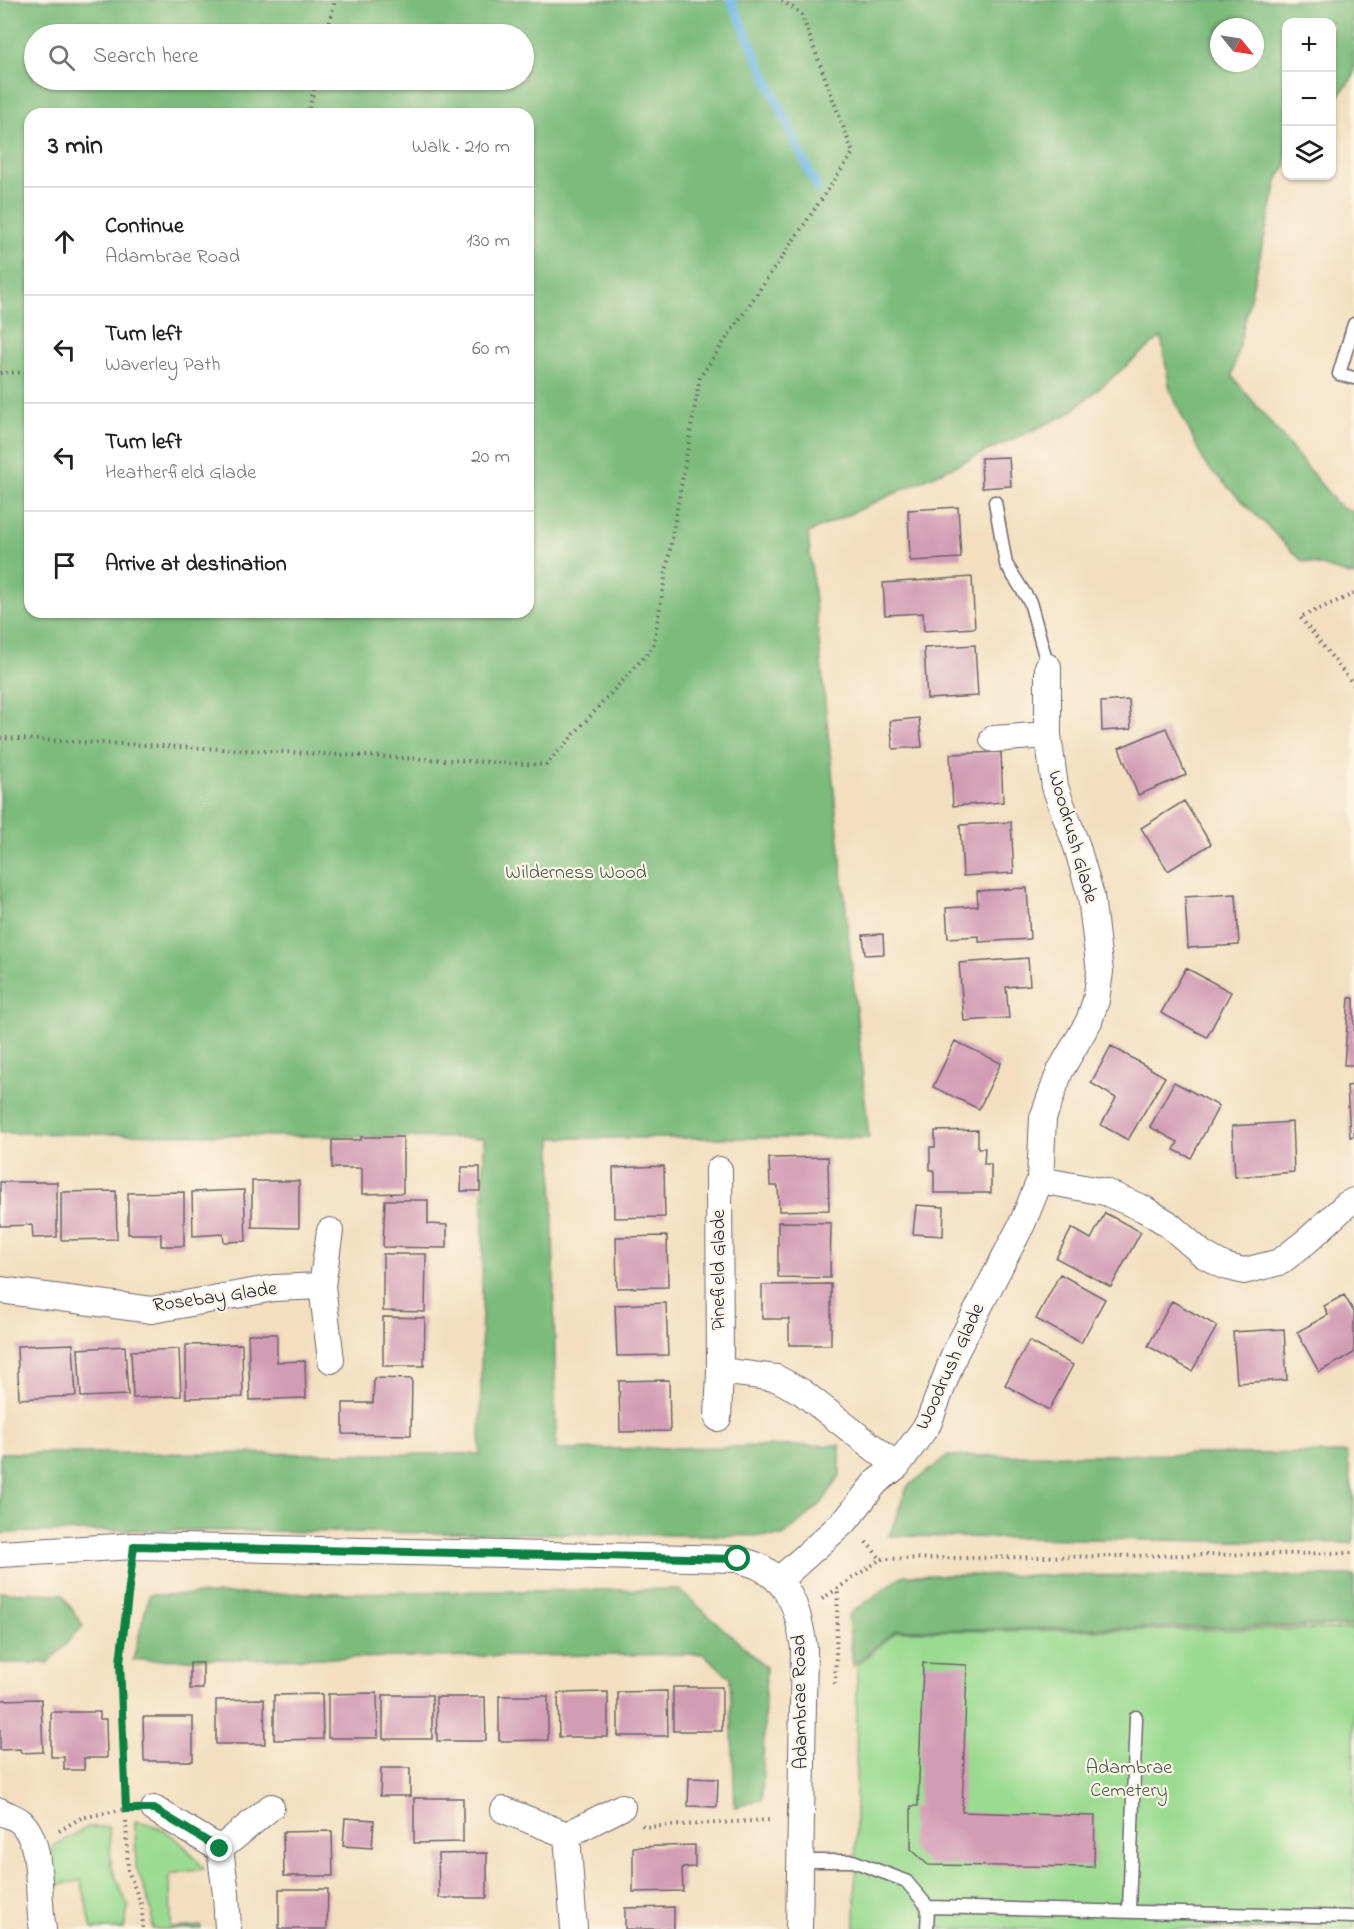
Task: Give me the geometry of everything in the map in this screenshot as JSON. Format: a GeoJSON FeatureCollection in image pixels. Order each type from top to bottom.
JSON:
{"type":"FeatureCollection","features":[{"type":"Feature","properties":{"kind":"street","name":"Woodrush Glade"},"geometry":{"type":"LineString","coordinates":[[778,1581],[847,1519],[876,1482],[897,1466],[928,1424],[955,1353],[1023,1224],[1040,1179],[1043,1118],[1060,1071],[1089,1020],[1096,1000],[1101,972],[1091,896],[1077,847],[1055,787],[1048,735],[1048,667]]}},
{"type":"Feature","properties":{"kind":"street"},"geometry":{"type":"LineString","coordinates":[[993,739],[1048,735]]}},
{"type":"Feature","properties":{"kind":"street","name":"Pinefield Glade"},"geometry":{"type":"LineString","coordinates":[[718,1418],[720,1371],[719,1170]]}},
{"type":"Feature","properties":{"kind":"street"},"geometry":{"type":"LineString","coordinates":[[1040,1179],[1105,1192],[1144,1209],[1167,1223],[1204,1255],[1224,1266],[1244,1271],[1280,1262],[1308,1240],[1346,1204],[1354,1201]]}},
{"type":"Feature","properties":{"kind":"street"},"geometry":{"type":"LineString","coordinates":[[330,1231],[322,1286],[331,1360]]}},
{"type":"Feature","properties":{"kind":"street","name":"Rosebay Glade"},"geometry":{"type":"LineString","coordinates":[[0,1290],[152,1310],[274,1288],[322,1286]]}},
{"type":"Feature","properties":{"kind":"street"},"geometry":{"type":"LineString","coordinates":[[720,1371],[776,1378],[802,1392],[897,1466]]}},
{"type":"Feature","properties":{"kind":"street","name":"Adambrae Road"},"geometry":{"type":"LineString","coordinates":[[0,1554],[134,1546],[738,1559],[761,1567],[789,1594],[799,1615],[804,1648],[799,1929]]}},
{"type":"Feature","properties":{"kind":"street"},"geometry":{"type":"LineString","coordinates":[[504,1810],[567,1835],[622,1807]]}},
{"type":"Feature","properties":{"kind":"street"},"geometry":{"type":"LineString","coordinates":[[220,1849],[271,1808]]}},
{"type":"Feature","properties":{"kind":"street"},"geometry":{"type":"LineString","coordinates":[[154,1809],[220,1849]]}},
{"type":"Feature","properties":{"kind":"street"},"geometry":{"type":"LineString","coordinates":[[0,1811],[21,1822],[35,1844],[40,1917],[43,1929]]}},
{"type":"Feature","properties":{"kind":"street"},"geometry":{"type":"LineString","coordinates":[[567,1835],[574,1929]]}},
{"type":"Feature","properties":{"kind":"street"},"geometry":{"type":"LineString","coordinates":[[220,1849],[228,1929]]}},
{"type":"Feature","properties":{"kind":"lane"},"geometry":{"type":"LineString","coordinates":[[1354,324],[1339,374],[1354,378]]}},
{"type":"Feature","properties":{"kind":"lane"},"geometry":{"type":"LineString","coordinates":[[995,502],[1006,564],[1030,602],[1048,667]]}},
{"type":"Feature","properties":{"kind":"lane"},"geometry":{"type":"LineString","coordinates":[[1129,1911],[1136,1717]]}},
{"type":"Feature","properties":{"kind":"lane"},"geometry":{"type":"LineString","coordinates":[[801,1861],[853,1861],[906,1881],[928,1907],[927,1929]]}},
{"type":"Feature","properties":{"kind":"lane"},"geometry":{"type":"LineString","coordinates":[[928,1907],[1354,1917]]}},
{"type":"Feature","properties":{"kind":"path"},"geometry":{"type":"LineString","coordinates":[[329,24],[335,0]]}},
{"type":"Feature","properties":{"kind":"path"},"geometry":{"type":"LineString","coordinates":[[0,738],[546,765],[653,647],[700,377],[853,153],[801,13],[781,0]]}},
{"type":"Feature","properties":{"kind":"path"},"geometry":{"type":"LineString","coordinates":[[309,108],[314,90]]}},
{"type":"Feature","properties":{"kind":"path"},"geometry":{"type":"LineString","coordinates":[[0,373],[24,372]]}},
{"type":"Feature","properties":{"kind":"path"},"geometry":{"type":"LineString","coordinates":[[1354,594],[1300,617],[1354,685]]}},
{"type":"Feature","properties":{"kind":"path"},"geometry":{"type":"LineString","coordinates":[[134,1546],[120,1662],[128,1870],[142,1907],[143,1929]]}},
{"type":"Feature","properties":{"kind":"path"},"geometry":{"type":"LineString","coordinates":[[622,1807],[645,1827],[802,1817]]}},
{"type":"Feature","properties":{"kind":"path"},"geometry":{"type":"LineString","coordinates":[[35,1844],[81,1818],[126,1809],[154,1809]]}},
{"type":"Feature","properties":{"kind":"green space","name":"Wilderness Wood"},"geometry":{"type":"Polygon","coordinates":[[[0,0],[1354,0],[1354,75],[1336,100],[1336,18],[1282,18],[1282,172],[1278,178],[1232,376],[1339,506],[1354,512],[1354,576],[1301,560],[1205,464],[1170,390],[1161,337],[1068,414],[808,533],[869,1138],[552,1138],[556,1450],[840,1445],[840,1475],[822,1503],[783,1536],[132,1530],[0,1533],[0,1453],[480,1454],[484,1138],[0,1133],[0,0]]]}},
{"type":"Feature","properties":{"kind":"green space"},"geometry":{"type":"Polygon","coordinates":[[[1347,1453],[1354,1501],[1354,1539],[1352,1543],[889,1536],[907,1487],[948,1456],[1347,1453]]]}},
{"type":"Feature","properties":{"kind":"green space"},"geometry":{"type":"Polygon","coordinates":[[[904,1575],[1354,1576],[1354,1626],[896,1630],[853,1666],[848,1615],[904,1575]]]}},
{"type":"Feature","properties":{"kind":"green space"},"geometry":{"type":"Polygon","coordinates":[[[679,1589],[766,1667],[762,1800],[735,1807],[730,1677],[703,1654],[133,1660],[149,1595],[679,1589]]]}},
{"type":"Feature","properties":{"kind":"green space"},"geometry":{"type":"Polygon","coordinates":[[[0,1592],[62,1594],[83,1626],[48,1663],[0,1663],[0,1592]]]}},
{"type":"Feature","properties":{"kind":"green space","name":"Adambrae Cemetery"},"geometry":{"type":"Polygon","coordinates":[[[1354,1629],[1354,1929],[855,1929],[857,1666],[897,1631],[1354,1629]]]}},
{"type":"Feature","properties":{"kind":"green space"},"geometry":{"type":"Polygon","coordinates":[[[135,1821],[166,1831],[204,1869],[170,1874],[171,1928],[201,1926],[201,1929],[153,1929],[151,1909],[136,1866],[135,1821]]]}},
{"type":"Feature","properties":{"kind":"green space"},"geometry":{"type":"Polygon","coordinates":[[[88,1827],[109,1827],[111,1865],[128,1907],[124,1929],[92,1929],[81,1880],[45,1889],[53,1846],[88,1827]]]}},
{"type":"Feature","properties":{"kind":"building"},"geometry":{"type":"Polygon","coordinates":[[[1009,457],[1011,486],[982,488],[981,458],[1009,457]]]}},
{"type":"Feature","properties":{"kind":"building"},"geometry":{"type":"Polygon","coordinates":[[[958,507],[961,558],[910,561],[908,510],[958,507]]]}},
{"type":"Feature","properties":{"kind":"building"},"geometry":{"type":"Polygon","coordinates":[[[972,577],[975,628],[924,631],[923,613],[885,615],[883,583],[972,577]]]}},
{"type":"Feature","properties":{"kind":"building"},"geometry":{"type":"Polygon","coordinates":[[[975,645],[978,696],[927,699],[924,648],[975,645]]]}},
{"type":"Feature","properties":{"kind":"building"},"geometry":{"type":"Polygon","coordinates":[[[1129,700],[1131,729],[1102,731],[1101,702],[1129,700]]]}},
{"type":"Feature","properties":{"kind":"building"},"geometry":{"type":"Polygon","coordinates":[[[919,718],[922,747],[893,749],[890,721],[919,718]]]}},
{"type":"Feature","properties":{"kind":"building"},"geometry":{"type":"Polygon","coordinates":[[[1166,728],[1186,775],[1138,795],[1119,748],[1166,728]]]}},
{"type":"Feature","properties":{"kind":"building"},"geometry":{"type":"Polygon","coordinates":[[[1001,752],[1003,802],[953,806],[950,754],[1001,752]]]}},
{"type":"Feature","properties":{"kind":"building"},"geometry":{"type":"Polygon","coordinates":[[[1184,801],[1211,844],[1168,871],[1141,828],[1184,801]]]}},
{"type":"Feature","properties":{"kind":"building"},"geometry":{"type":"Polygon","coordinates":[[[1011,822],[1014,873],[963,876],[960,825],[1011,822]]]}},
{"type":"Feature","properties":{"kind":"building"},"geometry":{"type":"Polygon","coordinates":[[[1027,888],[1030,939],[979,942],[979,936],[948,938],[946,908],[978,906],[977,891],[1027,888]]]}},
{"type":"Feature","properties":{"kind":"building"},"geometry":{"type":"Polygon","coordinates":[[[1236,894],[1239,945],[1188,948],[1185,897],[1236,894]]]}},
{"type":"Feature","properties":{"kind":"building"},"geometry":{"type":"Polygon","coordinates":[[[883,934],[884,954],[865,955],[863,935],[883,934]]]}},
{"type":"Feature","properties":{"kind":"building"},"geometry":{"type":"Polygon","coordinates":[[[1028,958],[1030,985],[1006,987],[1009,1018],[964,1021],[959,963],[1028,958]]]}},
{"type":"Feature","properties":{"kind":"building"},"geometry":{"type":"Polygon","coordinates":[[[1186,968],[1231,992],[1207,1037],[1161,1013],[1186,968]]]}},
{"type":"Feature","properties":{"kind":"building"},"geometry":{"type":"Polygon","coordinates":[[[1349,998],[1354,998],[1354,1065],[1344,1065],[1349,998]]]}},
{"type":"Feature","properties":{"kind":"building"},"geometry":{"type":"Polygon","coordinates":[[[955,1041],[1001,1063],[979,1109],[933,1087],[955,1041]]]}},
{"type":"Feature","properties":{"kind":"building"},"geometry":{"type":"Polygon","coordinates":[[[1111,1046],[1165,1077],[1128,1140],[1101,1125],[1116,1098],[1091,1083],[1111,1046]]]}},
{"type":"Feature","properties":{"kind":"building"},"geometry":{"type":"Polygon","coordinates":[[[1174,1082],[1219,1106],[1191,1158],[1174,1150],[1178,1142],[1150,1127],[1174,1082]]]}},
{"type":"Feature","properties":{"kind":"building"},"geometry":{"type":"Polygon","coordinates":[[[1354,1085],[1354,1136],[1350,1137],[1347,1086],[1354,1085]]]}},
{"type":"Feature","properties":{"kind":"building"},"geometry":{"type":"Polygon","coordinates":[[[1292,1122],[1294,1172],[1235,1177],[1232,1126],[1292,1122]]]}},
{"type":"Feature","properties":{"kind":"building"},"geometry":{"type":"Polygon","coordinates":[[[978,1130],[978,1148],[985,1148],[984,1164],[991,1164],[991,1193],[934,1193],[934,1170],[930,1170],[930,1147],[935,1147],[935,1131],[978,1130]]]}},
{"type":"Feature","properties":{"kind":"building"},"geometry":{"type":"Polygon","coordinates":[[[361,1137],[403,1137],[403,1193],[362,1194],[362,1168],[332,1168],[332,1140],[361,1140],[361,1137]]]}},
{"type":"Feature","properties":{"kind":"building"},"geometry":{"type":"Polygon","coordinates":[[[828,1157],[829,1210],[779,1211],[778,1186],[770,1186],[769,1158],[828,1157]]]}},
{"type":"Feature","properties":{"kind":"building"},"geometry":{"type":"Polygon","coordinates":[[[664,1166],[665,1217],[614,1218],[613,1168],[664,1166]]]}},
{"type":"Feature","properties":{"kind":"building"},"geometry":{"type":"Polygon","coordinates":[[[462,1167],[480,1167],[480,1191],[461,1191],[462,1167]]]}},
{"type":"Feature","properties":{"kind":"building"},"geometry":{"type":"Polygon","coordinates":[[[252,1181],[299,1181],[299,1228],[252,1227],[252,1181]]]}},
{"type":"Feature","properties":{"kind":"building"},"geometry":{"type":"Polygon","coordinates":[[[0,1182],[57,1182],[57,1237],[33,1238],[32,1225],[0,1226],[0,1182]]]}},
{"type":"Feature","properties":{"kind":"building"},"geometry":{"type":"Polygon","coordinates":[[[244,1190],[246,1241],[224,1242],[223,1234],[193,1236],[192,1192],[244,1190]]]}},
{"type":"Feature","properties":{"kind":"building"},"geometry":{"type":"Polygon","coordinates":[[[116,1191],[117,1239],[61,1240],[61,1192],[116,1191]]]}},
{"type":"Feature","properties":{"kind":"building"},"geometry":{"type":"Polygon","coordinates":[[[184,1192],[184,1246],[161,1246],[161,1234],[128,1234],[128,1193],[184,1192]]]}},
{"type":"Feature","properties":{"kind":"building"},"geometry":{"type":"Polygon","coordinates":[[[385,1200],[428,1200],[428,1224],[447,1225],[447,1248],[383,1247],[385,1200]]]}},
{"type":"Feature","properties":{"kind":"building"},"geometry":{"type":"Polygon","coordinates":[[[916,1205],[944,1207],[943,1236],[913,1234],[916,1205]]]}},
{"type":"Feature","properties":{"kind":"building"},"geometry":{"type":"Polygon","coordinates":[[[1105,1213],[1141,1232],[1111,1287],[1056,1258],[1072,1228],[1091,1239],[1105,1213]]]}},
{"type":"Feature","properties":{"kind":"building"},"geometry":{"type":"Polygon","coordinates":[[[778,1222],[831,1223],[830,1278],[778,1277],[778,1222]]]}},
{"type":"Feature","properties":{"kind":"building"},"geometry":{"type":"Polygon","coordinates":[[[667,1236],[668,1287],[617,1288],[616,1237],[667,1236]]]}},
{"type":"Feature","properties":{"kind":"building"},"geometry":{"type":"Polygon","coordinates":[[[383,1254],[426,1254],[425,1312],[383,1311],[383,1254]]]}},
{"type":"Feature","properties":{"kind":"building"},"geometry":{"type":"Polygon","coordinates":[[[1060,1274],[1105,1299],[1081,1343],[1036,1319],[1060,1274]]]}},
{"type":"Feature","properties":{"kind":"building"},"geometry":{"type":"Polygon","coordinates":[[[831,1284],[831,1345],[789,1345],[789,1319],[762,1319],[762,1285],[831,1284]]]}},
{"type":"Feature","properties":{"kind":"building"},"geometry":{"type":"Polygon","coordinates":[[[1344,1295],[1354,1312],[1354,1353],[1319,1372],[1297,1332],[1328,1315],[1324,1306],[1344,1295]]]}},
{"type":"Feature","properties":{"kind":"building"},"geometry":{"type":"Polygon","coordinates":[[[1172,1301],[1217,1326],[1192,1371],[1148,1346],[1172,1301]]]}},
{"type":"Feature","properties":{"kind":"building"},"geometry":{"type":"Polygon","coordinates":[[[666,1303],[668,1355],[617,1356],[615,1305],[666,1303]]]}},
{"type":"Feature","properties":{"kind":"building"},"geometry":{"type":"Polygon","coordinates":[[[383,1317],[425,1318],[424,1366],[383,1366],[383,1317]]]}},
{"type":"Feature","properties":{"kind":"building"},"geometry":{"type":"Polygon","coordinates":[[[1284,1329],[1287,1380],[1237,1383],[1233,1332],[1284,1329]]]}},
{"type":"Feature","properties":{"kind":"building"},"geometry":{"type":"Polygon","coordinates":[[[248,1334],[277,1334],[277,1362],[305,1361],[306,1398],[250,1400],[248,1334]]]}},
{"type":"Feature","properties":{"kind":"building"},"geometry":{"type":"Polygon","coordinates":[[[1029,1341],[1073,1365],[1049,1410],[1005,1385],[1029,1341]]]}},
{"type":"Feature","properties":{"kind":"building"},"geometry":{"type":"Polygon","coordinates":[[[73,1344],[76,1396],[19,1399],[17,1346],[73,1344]]]}},
{"type":"Feature","properties":{"kind":"building"},"geometry":{"type":"Polygon","coordinates":[[[242,1344],[243,1397],[186,1398],[186,1345],[242,1344]]]}},
{"type":"Feature","properties":{"kind":"building"},"geometry":{"type":"Polygon","coordinates":[[[125,1346],[128,1395],[81,1397],[78,1349],[125,1346]]]}},
{"type":"Feature","properties":{"kind":"building"},"geometry":{"type":"Polygon","coordinates":[[[179,1349],[181,1396],[133,1398],[131,1351],[179,1349]]]}},
{"type":"Feature","properties":{"kind":"building"},"geometry":{"type":"Polygon","coordinates":[[[374,1378],[412,1379],[411,1435],[343,1434],[343,1403],[373,1403],[374,1378]]]}},
{"type":"Feature","properties":{"kind":"building"},"geometry":{"type":"Polygon","coordinates":[[[669,1380],[670,1431],[620,1432],[619,1381],[669,1380]]]}},
{"type":"Feature","properties":{"kind":"building"},"geometry":{"type":"Polygon","coordinates":[[[190,1663],[203,1663],[203,1689],[190,1689],[190,1663]]]}},
{"type":"Feature","properties":{"kind":"building"},"geometry":{"type":"Polygon","coordinates":[[[923,1663],[967,1665],[962,1812],[1095,1816],[1094,1867],[928,1865],[911,1849],[911,1806],[918,1806],[923,1663]]]}},
{"type":"Feature","properties":{"kind":"building"},"geometry":{"type":"Polygon","coordinates":[[[673,1687],[722,1687],[722,1731],[673,1731],[673,1687]]]}},
{"type":"Feature","properties":{"kind":"building"},"geometry":{"type":"Polygon","coordinates":[[[667,1691],[668,1736],[618,1736],[618,1692],[667,1691]]]}},
{"type":"Feature","properties":{"kind":"building"},"geometry":{"type":"Polygon","coordinates":[[[608,1692],[608,1737],[559,1737],[558,1693],[608,1692]]]}},
{"type":"Feature","properties":{"kind":"building"},"geometry":{"type":"Polygon","coordinates":[[[377,1693],[378,1738],[328,1738],[328,1694],[377,1693]]]}},
{"type":"Feature","properties":{"kind":"building"},"geometry":{"type":"Polygon","coordinates":[[[322,1694],[323,1739],[274,1740],[274,1695],[322,1694]]]}},
{"type":"Feature","properties":{"kind":"building"},"geometry":{"type":"Polygon","coordinates":[[[383,1695],[432,1695],[432,1739],[383,1739],[383,1695]]]}},
{"type":"Feature","properties":{"kind":"building"},"geometry":{"type":"Polygon","coordinates":[[[499,1696],[548,1696],[548,1740],[499,1741],[499,1696]]]}},
{"type":"Feature","properties":{"kind":"building"},"geometry":{"type":"Polygon","coordinates":[[[436,1697],[485,1697],[486,1741],[437,1741],[436,1697]]]}},
{"type":"Feature","properties":{"kind":"building"},"geometry":{"type":"Polygon","coordinates":[[[41,1699],[43,1752],[21,1753],[20,1749],[0,1750],[0,1700],[41,1699]]]}},
{"type":"Feature","properties":{"kind":"building"},"geometry":{"type":"Polygon","coordinates":[[[264,1699],[265,1744],[216,1744],[216,1700],[264,1699]]]}},
{"type":"Feature","properties":{"kind":"building"},"geometry":{"type":"Polygon","coordinates":[[[51,1712],[100,1712],[100,1719],[106,1719],[107,1758],[84,1758],[84,1770],[64,1770],[64,1757],[51,1757],[51,1712]]]}},
{"type":"Feature","properties":{"kind":"building"},"geometry":{"type":"Polygon","coordinates":[[[143,1717],[193,1717],[193,1761],[144,1761],[143,1717]]]}},
{"type":"Feature","properties":{"kind":"building"},"geometry":{"type":"Polygon","coordinates":[[[381,1768],[410,1768],[410,1796],[380,1796],[381,1768]]]}},
{"type":"Feature","properties":{"kind":"building"},"geometry":{"type":"Polygon","coordinates":[[[689,1778],[718,1779],[717,1807],[688,1806],[689,1778]]]}},
{"type":"Feature","properties":{"kind":"building"},"geometry":{"type":"Polygon","coordinates":[[[414,1798],[463,1798],[463,1842],[414,1843],[414,1798]]]}},
{"type":"Feature","properties":{"kind":"building"},"geometry":{"type":"Polygon","coordinates":[[[345,1818],[374,1820],[372,1848],[343,1846],[345,1818]]]}},
{"type":"Feature","properties":{"kind":"building"},"geometry":{"type":"Polygon","coordinates":[[[332,1831],[333,1876],[284,1876],[283,1832],[332,1831]]]}},
{"type":"Feature","properties":{"kind":"building"},"geometry":{"type":"Polygon","coordinates":[[[695,1845],[695,1867],[682,1868],[683,1891],[633,1892],[633,1847],[695,1845]]]}},
{"type":"Feature","properties":{"kind":"building"},"geometry":{"type":"Polygon","coordinates":[[[487,1853],[487,1898],[439,1898],[438,1854],[487,1853]]]}},
{"type":"Feature","properties":{"kind":"building"},"geometry":{"type":"Polygon","coordinates":[[[279,1889],[328,1889],[327,1929],[279,1929],[279,1889]]]}},
{"type":"Feature","properties":{"kind":"building"},"geometry":{"type":"Polygon","coordinates":[[[674,1907],[674,1929],[625,1929],[625,1908],[674,1907]]]}},
{"type":"Feature","properties":{"kind":"waterway"},"geometry":{"type":"LineString","coordinates":[[731,0],[817,189]]}},
{"type":"Feature","properties":{"kind":"route"},"geometry":{"type":"LineString","coordinates":[[220,1849],[154,1809],[126,1809],[120,1662],[134,1546],[738,1559]]}}]}
